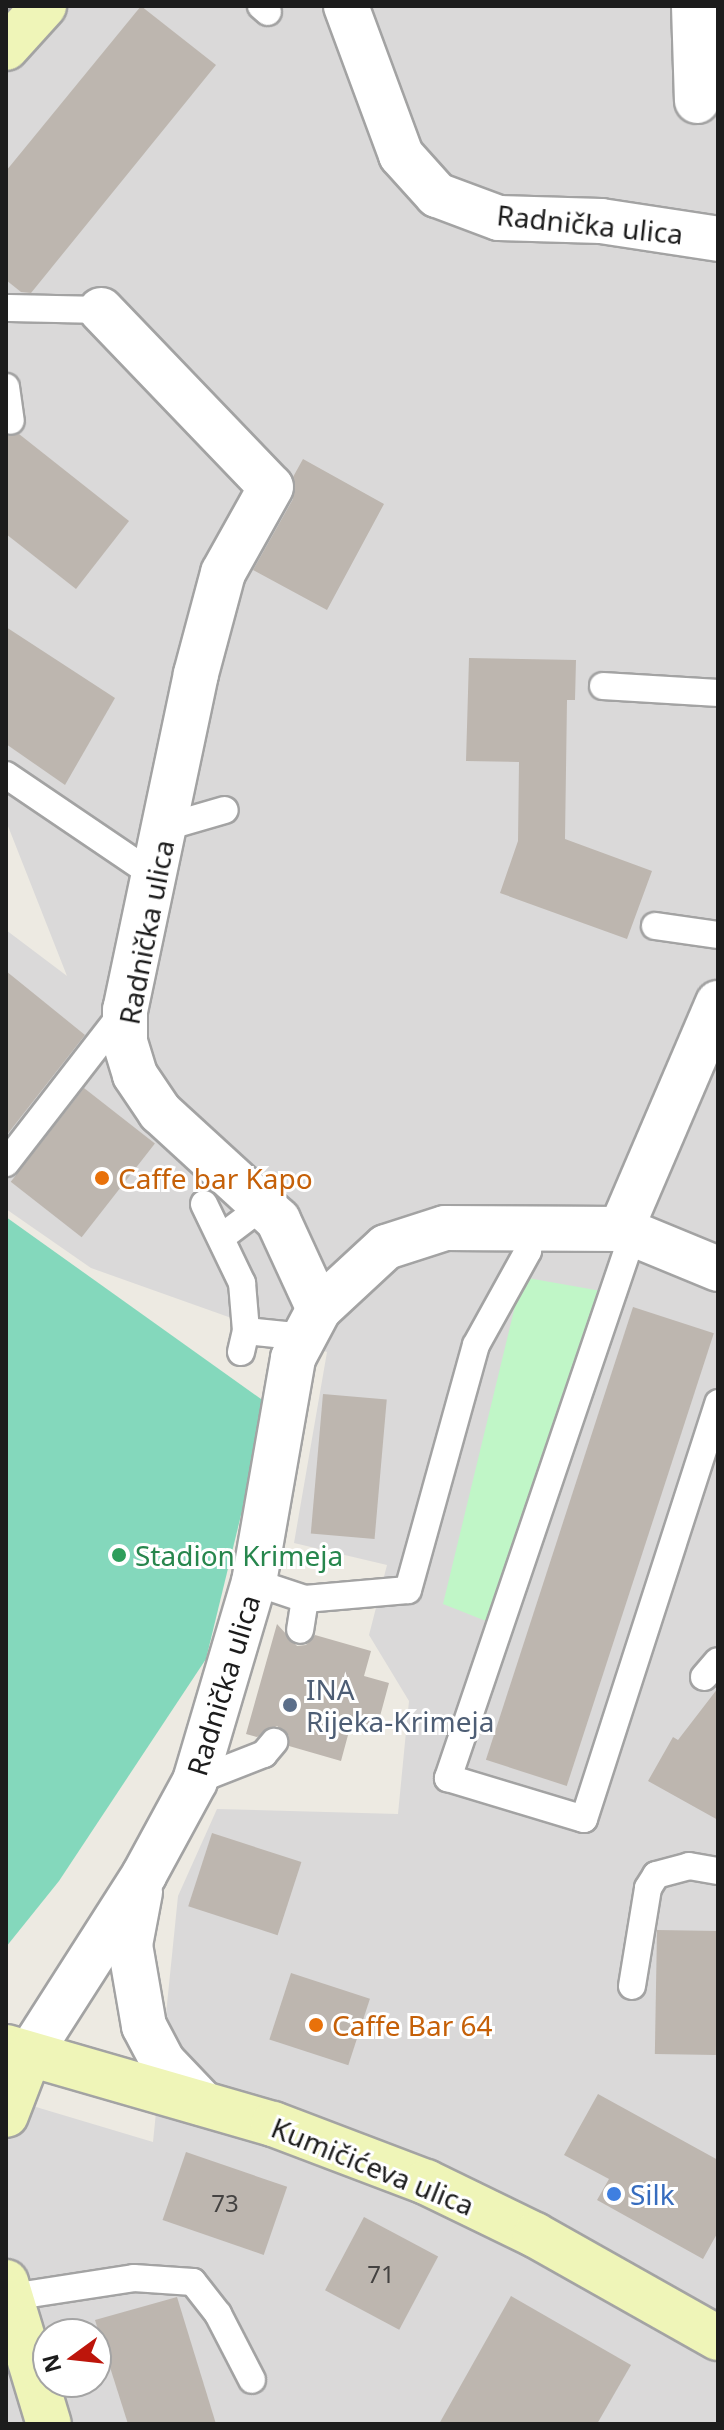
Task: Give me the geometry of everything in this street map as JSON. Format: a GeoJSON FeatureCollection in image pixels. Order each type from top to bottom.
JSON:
{"type":"FeatureCollection","features":[{"type":"Feature","properties":{"kind":"main road"},"geometry":{"type":"LineString","coordinates":[[6,48],[44,6]]}},
{"type":"Feature","properties":{"kind":"main road"},"geometry":{"type":"LineString","coordinates":[[6,2115],[18,2051]]}},
{"type":"Feature","properties":{"kind":"main road","name":"Kumičićeva ulica"},"geometry":{"type":"LineString","coordinates":[[18,2051],[202,2103],[426,2182],[535,2235],[718,2338]]}},
{"type":"Feature","properties":{"kind":"main road"},"geometry":{"type":"LineString","coordinates":[[8,2289],[49,2424]]}},
{"type":"Feature","properties":{"kind":"street","name":"Radnička ulica"},"geometry":{"type":"LineString","coordinates":[[346,6],[401,155],[437,195],[499,218],[601,221],[718,239]]}},
{"type":"Feature","properties":{"kind":"street"},"geometry":{"type":"LineString","coordinates":[[694,6],[697,101]]}},
{"type":"Feature","properties":{"kind":"street","name":"Radnička ulica"},"geometry":{"type":"LineString","coordinates":[[18,2051],[144,1875],[195,1781],[254,1582],[293,1358],[312,1323],[278,1220],[160,1112],[135,1075],[125,1042],[125,1010],[196,674],[223,573],[271,487],[101,310]]}},
{"type":"Feature","properties":{"kind":"street"},"geometry":{"type":"LineString","coordinates":[[627,1231],[714,1023]]}},
{"type":"Feature","properties":{"kind":"street"},"geometry":{"type":"LineString","coordinates":[[312,1323],[386,1247],[412,1235],[445,1228],[532,1226],[627,1231],[718,1269]]}},
{"type":"Feature","properties":{"kind":"street","name":"Radnička ulica"},"geometry":{"type":"LineString","coordinates":[[144,1875],[130,1945],[144,2026],[163,2062],[202,2103]]}},
{"type":"Feature","properties":{"kind":"lane"},"geometry":{"type":"LineString","coordinates":[[6,308],[101,310]]}},
{"type":"Feature","properties":{"kind":"lane"},"geometry":{"type":"LineString","coordinates":[[6,387],[11,421]]}},
{"type":"Feature","properties":{"kind":"lane"},"geometry":{"type":"LineString","coordinates":[[603,686],[718,693]]}},
{"type":"Feature","properties":{"kind":"lane"},"geometry":{"type":"LineString","coordinates":[[6,775],[155,876]]}},
{"type":"Feature","properties":{"kind":"lane"},"geometry":{"type":"LineString","coordinates":[[166,827],[225,810]]}},
{"type":"Feature","properties":{"kind":"lane"},"geometry":{"type":"LineString","coordinates":[[655,926],[718,935]]}},
{"type":"Feature","properties":{"kind":"lane"},"geometry":{"type":"LineString","coordinates":[[6,1163],[125,1010]]}},
{"type":"Feature","properties":{"kind":"lane"},"geometry":{"type":"LineString","coordinates":[[204,1204],[223,1236],[242,1283],[243,1342],[312,1323]]}},
{"type":"Feature","properties":{"kind":"lane"},"geometry":{"type":"LineString","coordinates":[[223,1236],[263,1206]]}},
{"type":"Feature","properties":{"kind":"lane"},"geometry":{"type":"LineString","coordinates":[[254,1582],[305,1599],[408,1590],[476,1345],[528,1251],[532,1226]]}},
{"type":"Feature","properties":{"kind":"lane"},"geometry":{"type":"LineString","coordinates":[[627,1231],[448,1778],[584,1819],[718,1403]]}},
{"type":"Feature","properties":{"kind":"lane"},"geometry":{"type":"LineString","coordinates":[[300,1630],[305,1599]]}},
{"type":"Feature","properties":{"kind":"lane"},"geometry":{"type":"LineString","coordinates":[[195,1781],[264,1754],[274,1742]]}},
{"type":"Feature","properties":{"kind":"lane"},"geometry":{"type":"LineString","coordinates":[[632,1986],[648,1888],[656,1875],[689,1866],[718,1871]]}},
{"type":"Feature","properties":{"kind":"lane"},"geometry":{"type":"LineString","coordinates":[[8,2289],[134,2278],[193,2282],[218,2314],[252,2380]]}},
{"type":"Feature","properties":{"kind":"shaded area"},"geometry":{"type":"Polygon","coordinates":[[[6,6],[718,6],[718,2424],[6,2424],[6,2098],[153,2142],[178,1896],[217,1809],[398,1814],[409,1701],[369,1635],[387,1565],[294,1543],[327,1352],[91,1268],[6,1209],[6,930],[67,976],[6,821],[6,6]]]}},
{"type":"Feature","properties":{"kind":"green space","name":"Stadion Krimeja"},"geometry":{"type":"Polygon","coordinates":[[[6,1217],[268,1404],[206,1659],[59,1881],[6,1947],[6,1217]]]}},
{"type":"Feature","properties":{"kind":"green space"},"geometry":{"type":"Polygon","coordinates":[[[522,1277],[607,1292],[511,1631],[443,1604],[522,1277]]]}},
{"type":"Feature","properties":{"kind":"building"},"geometry":{"type":"Polygon","coordinates":[[[141,6],[216,65],[31,293],[21,292],[6,280],[6,171],[141,6]]]}},
{"type":"Feature","properties":{"kind":"building"},"geometry":{"type":"Polygon","coordinates":[[[19,434],[129,521],[76,589],[6,534],[6,436],[19,434]]]}},
{"type":"Feature","properties":{"kind":"building"},"geometry":{"type":"Polygon","coordinates":[[[303,459],[384,504],[327,610],[253,570],[293,499],[293,477],[303,459]]]}},
{"type":"Feature","properties":{"kind":"building"},"geometry":{"type":"Polygon","coordinates":[[[6,627],[115,698],[65,785],[6,744],[6,627]]]}},
{"type":"Feature","properties":{"kind":"building"},"geometry":{"type":"Polygon","coordinates":[[[469,658],[576,660],[575,700],[567,700],[565,839],[652,871],[627,939],[500,893],[518,841],[519,762],[466,761],[469,658]]]}},
{"type":"Feature","properties":{"kind":"building"},"geometry":{"type":"Polygon","coordinates":[[[6,971],[85,1035],[6,1136],[6,971]]]}},
{"type":"Feature","properties":{"kind":"building"},"geometry":{"type":"Polygon","coordinates":[[[84,1088],[155,1143],[82,1237],[11,1182],[84,1088]]]}},
{"type":"Feature","properties":{"kind":"building"},"geometry":{"type":"Polygon","coordinates":[[[633,1307],[714,1333],[567,1786],[486,1760],[633,1307]]]}},
{"type":"Feature","properties":{"kind":"building"},"geometry":{"type":"Polygon","coordinates":[[[323,1394],[387,1400],[375,1539],[311,1533],[323,1394]]]}},
{"type":"Feature","properties":{"kind":"building"},"geometry":{"type":"Polygon","coordinates":[[[277,1624],[297,1646],[306,1645],[315,1635],[371,1651],[364,1676],[389,1683],[376,1731],[351,1724],[341,1761],[289,1746],[289,1736],[277,1726],[257,1737],[246,1734],[277,1624]]]}},
{"type":"Feature","properties":{"kind":"building"},"geometry":{"type":"Polygon","coordinates":[[[718,1688],[718,1820],[648,1781],[673,1737],[678,1740],[718,1688]]]}},
{"type":"Feature","properties":{"kind":"building"},"geometry":{"type":"Polygon","coordinates":[[[212,1833],[301,1862],[278,1935],[188,1906],[212,1833]]]}},
{"type":"Feature","properties":{"kind":"building"},"geometry":{"type":"Polygon","coordinates":[[[657,1930],[718,1931],[716,2055],[655,2054],[657,1930]]]}},
{"type":"Feature","properties":{"kind":"building"},"geometry":{"type":"Polygon","coordinates":[[[291,1973],[370,1999],[348,2065],[269,2040],[291,1973]]]}},
{"type":"Feature","properties":{"kind":"building"},"geometry":{"type":"Polygon","coordinates":[[[598,2094],[718,2160],[718,2232],[703,2259],[597,2200],[609,2179],[564,2155],[598,2094]]]}},
{"type":"Feature","properties":{"kind":"building"},"geometry":{"type":"Polygon","coordinates":[[[186,2152],[287,2187],[264,2255],[163,2220],[186,2152]]]}},
{"type":"Feature","properties":{"kind":"building"},"geometry":{"type":"Polygon","coordinates":[[[364,2217],[438,2256],[399,2330],[325,2290],[364,2217]]]}},
{"type":"Feature","properties":{"kind":"building"},"geometry":{"type":"Polygon","coordinates":[[[511,2296],[631,2365],[597,2424],[439,2424],[511,2296]]]}},
{"type":"Feature","properties":{"kind":"building"},"geometry":{"type":"Polygon","coordinates":[[[177,2297],[216,2424],[128,2424],[112,2374],[112,2318],[102,2318],[177,2297]]]}},
{"type":"Feature","properties":{"kind":"place","name":"Caffe bar Kapo"},"geometry":{"type":"Point","coordinates":[102,1178]}},
{"type":"Feature","properties":{"kind":"place","name":"Stadion Krimeja"},"geometry":{"type":"Point","coordinates":[119,1555]}},
{"type":"Feature","properties":{"kind":"place","name":"INA Rijeka-Krimeja"},"geometry":{"type":"Point","coordinates":[290,1705]}},
{"type":"Feature","properties":{"kind":"place","name":"Caffe Bar 64"},"geometry":{"type":"Point","coordinates":[316,2025]}},
{"type":"Feature","properties":{"kind":"place","name":"Silk"},"geometry":{"type":"Point","coordinates":[614,2194]}}]}
